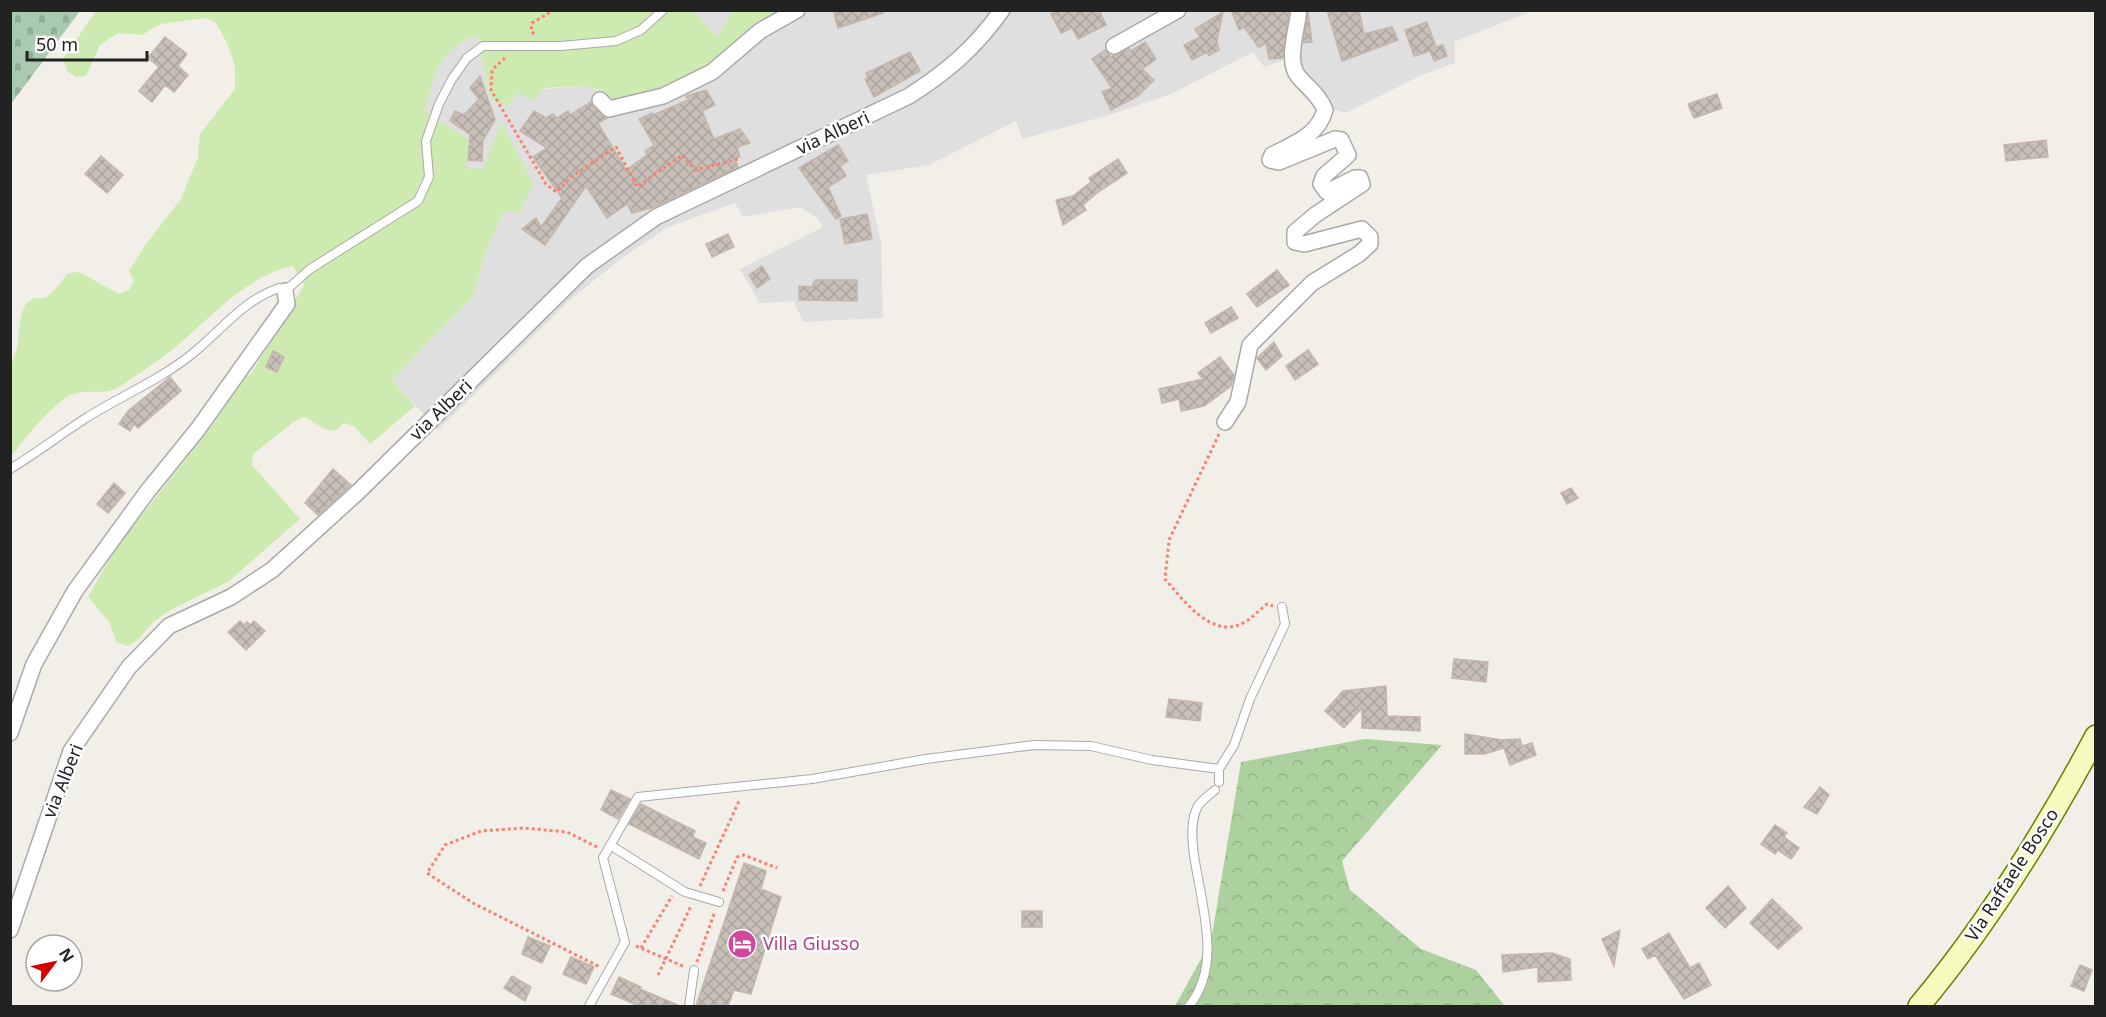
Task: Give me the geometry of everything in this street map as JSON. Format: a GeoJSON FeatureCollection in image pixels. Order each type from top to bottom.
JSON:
{"type":"FeatureCollection","features":[{"type":"Feature","properties":{"kind":"street"},"geometry":{"type":"LineString","coordinates":[[600,100],[609,110],[663,96],[712,72],[760,31],[797,10]]}},
{"type":"Feature","properties":{"kind":"street","name":"via Alberi"},"geometry":{"type":"LineString","coordinates":[[10,930],[71,752],[129,667],[169,626],[231,597],[272,570],[358,492],[587,266],[656,217],[909,96],[947,71],[983,37],[1002,10]]}},
{"type":"Feature","properties":{"kind":"street"},"geometry":{"type":"LineString","coordinates":[[1114,46],[1178,10]]}},
{"type":"Feature","properties":{"kind":"street"},"geometry":{"type":"LineString","coordinates":[[1225,422],[1238,402],[1250,345],[1312,283],[1359,254],[1370,244],[1370,237],[1362,229],[1304,244],[1295,242],[1295,232],[1315,215],[1362,184],[1359,178],[1355,178],[1327,192],[1321,184],[1324,176],[1348,155],[1341,140],[1335,139],[1279,162],[1270,159],[1272,155],[1306,138],[1315,129],[1325,110],[1323,102],[1293,70],[1292,59],[1299,10]]}},
{"type":"Feature","properties":{"kind":"street"},"geometry":{"type":"LineString","coordinates":[[10,732],[34,664],[75,591],[147,492],[198,429],[287,304],[285,291]]}},
{"type":"Feature","properties":{"kind":"street","name":"Via Raffaele Bosco"},"geometry":{"type":"LineString","coordinates":[[1918,1006],[1949,971],[2049,822],[2096,736]]}},
{"type":"Feature","properties":{"kind":"lane"},"geometry":{"type":"LineString","coordinates":[[10,469],[87,417],[145,386],[192,354],[246,305],[268,291],[279,288],[285,291],[310,269],[418,201],[429,177],[426,141],[452,79],[467,58],[483,46],[544,46],[616,41],[641,30],[663,10]]}},
{"type":"Feature","properties":{"kind":"lane"},"geometry":{"type":"LineString","coordinates":[[1189,1006],[1196,998],[1208,968],[1204,916],[1191,833],[1198,806],[1217,786],[1219,769],[1234,745],[1250,699],[1270,661],[1285,624],[1282,607]]}},
{"type":"Feature","properties":{"kind":"lane"},"geometry":{"type":"LineString","coordinates":[[589,1006],[625,942],[603,858],[625,824],[638,797],[812,779],[927,759],[1034,745],[1091,746],[1152,760],[1219,769]]}},
{"type":"Feature","properties":{"kind":"lane"},"geometry":{"type":"LineString","coordinates":[[608,848],[696,897],[719,902]]}},
{"type":"Feature","properties":{"kind":"lane"},"geometry":{"type":"LineString","coordinates":[[689,1006],[694,970]]}},
{"type":"Feature","properties":{"kind":"path"},"geometry":{"type":"LineString","coordinates":[[544,46],[531,31],[532,23],[554,10]]}},
{"type":"Feature","properties":{"kind":"path"},"geometry":{"type":"LineString","coordinates":[[518,46],[492,70],[491,90],[546,184],[556,192],[574,175],[616,147],[638,187],[682,155],[695,170],[739,159]]}},
{"type":"Feature","properties":{"kind":"path"},"geometry":{"type":"LineString","coordinates":[[1225,422],[1169,540],[1165,579],[1206,620],[1221,628],[1243,623],[1267,604],[1282,607]]}},
{"type":"Feature","properties":{"kind":"path"},"geometry":{"type":"LineString","coordinates":[[608,848],[567,832],[523,828],[481,831],[445,845],[427,873],[473,903],[609,972]]}},
{"type":"Feature","properties":{"kind":"path"},"geometry":{"type":"LineString","coordinates":[[641,948],[677,886]]}},
{"type":"Feature","properties":{"kind":"path"},"geometry":{"type":"LineString","coordinates":[[625,942],[665,959]]}},
{"type":"Feature","properties":{"kind":"shaded area"},"geometry":{"type":"Polygon","coordinates":[[[693,11],[733,11],[717,37],[693,11]]]}},
{"type":"Feature","properties":{"kind":"shaded area"},"geometry":{"type":"Polygon","coordinates":[[[785,11],[1527,11],[1527,13],[1454,42],[1455,63],[1422,75],[1346,113],[1330,109],[1287,59],[1264,67],[1253,52],[1171,94],[1109,115],[1022,139],[1016,121],[929,165],[866,175],[881,242],[883,318],[803,322],[794,301],[760,303],[740,269],[823,227],[817,218],[800,207],[743,217],[735,203],[666,228],[622,258],[571,299],[438,430],[392,380],[475,294],[484,256],[504,209],[501,122],[484,167],[465,169],[468,139],[424,111],[434,74],[449,49],[477,34],[491,99],[506,106],[518,92],[576,86],[604,90],[785,11]]]}},
{"type":"Feature","properties":{"kind":"green space"},"geometry":{"type":"Polygon","coordinates":[[[693,10],[717,37],[733,11],[785,11],[710,69],[679,83],[612,105],[604,90],[576,86],[545,88],[534,100],[518,93],[506,107],[491,99],[477,34],[453,48],[435,74],[425,111],[468,139],[466,169],[484,167],[501,121],[533,184],[519,214],[504,210],[484,256],[475,294],[392,380],[415,406],[370,444],[354,426],[344,423],[335,431],[324,429],[305,417],[295,421],[253,454],[252,465],[300,519],[228,582],[172,609],[153,622],[138,640],[128,646],[117,643],[109,622],[88,597],[115,549],[215,422],[242,380],[251,374],[304,285],[293,266],[259,279],[229,300],[167,354],[121,386],[107,391],[78,393],[64,399],[42,419],[11,456],[11,365],[17,348],[21,315],[25,305],[34,298],[45,298],[53,292],[68,273],[79,272],[119,294],[129,290],[134,281],[129,271],[146,244],[181,199],[198,157],[200,134],[235,89],[235,65],[226,41],[215,22],[204,18],[161,24],[142,35],[118,33],[100,45],[86,76],[76,77],[67,71],[63,59],[96,11],[693,10]]]}},
{"type":"Feature","properties":{"kind":"green space"},"geometry":{"type":"Polygon","coordinates":[[[10,11],[80,11],[11,104],[10,11]]]}},
{"type":"Feature","properties":{"kind":"green space"},"geometry":{"type":"Polygon","coordinates":[[[1365,739],[1442,745],[1342,861],[1350,890],[1421,949],[1476,970],[1505,1006],[1175,1006],[1211,941],[1241,762],[1365,739]]]}},
{"type":"Feature","properties":{"kind":"building"},"geometry":{"type":"Polygon","coordinates":[[[843,10],[882,10],[883,13],[838,28],[834,13],[843,10]]]}},
{"type":"Feature","properties":{"kind":"building"},"geometry":{"type":"Polygon","coordinates":[[[1058,10],[1099,10],[1106,25],[1078,39],[1072,28],[1061,33],[1051,14],[1058,10]]]}},
{"type":"Feature","properties":{"kind":"building"},"geometry":{"type":"Polygon","coordinates":[[[1231,10],[1289,10],[1283,58],[1269,59],[1266,43],[1259,48],[1244,27],[1239,30],[1231,10]]]}},
{"type":"Feature","properties":{"kind":"building"},"geometry":{"type":"Polygon","coordinates":[[[1327,10],[1359,10],[1364,34],[1392,27],[1398,40],[1342,61],[1327,10]]]}},
{"type":"Feature","properties":{"kind":"building"},"geometry":{"type":"Polygon","coordinates":[[[1223,12],[1217,41],[1219,50],[1209,56],[1207,52],[1192,60],[1184,45],[1200,37],[1195,29],[1223,12]]]}},
{"type":"Feature","properties":{"kind":"building"},"geometry":{"type":"Polygon","coordinates":[[[1308,12],[1312,42],[1303,43],[1307,19],[1308,12]]]}},
{"type":"Feature","properties":{"kind":"building"},"geometry":{"type":"Polygon","coordinates":[[[1427,22],[1436,47],[1443,45],[1447,56],[1434,61],[1430,51],[1414,56],[1405,30],[1427,22]]]}},
{"type":"Feature","properties":{"kind":"building"},"geometry":{"type":"Polygon","coordinates":[[[165,37],[187,54],[178,66],[188,75],[174,92],[165,85],[152,102],[139,91],[159,67],[148,58],[165,37]]]}},
{"type":"Feature","properties":{"kind":"building"},"geometry":{"type":"Polygon","coordinates":[[[1145,42],[1156,59],[1142,69],[1154,80],[1138,96],[1111,110],[1102,92],[1112,88],[1092,59],[1105,50],[1111,57],[1129,49],[1131,51],[1145,42]]]}},
{"type":"Feature","properties":{"kind":"building"},"geometry":{"type":"Polygon","coordinates":[[[910,52],[920,71],[874,97],[865,79],[868,78],[866,73],[910,52]]]}},
{"type":"Feature","properties":{"kind":"building"},"geometry":{"type":"Polygon","coordinates":[[[480,76],[495,120],[483,140],[482,161],[468,160],[470,134],[450,121],[455,111],[464,115],[479,99],[470,88],[480,76]]]}},
{"type":"Feature","properties":{"kind":"building"},"geometry":{"type":"Polygon","coordinates":[[[706,90],[715,105],[702,111],[714,139],[740,129],[750,143],[737,147],[740,157],[735,158],[738,167],[654,207],[632,213],[627,204],[607,218],[586,186],[545,245],[522,229],[536,218],[541,227],[562,198],[533,157],[547,148],[520,131],[534,111],[546,118],[553,114],[557,118],[568,111],[570,115],[591,102],[607,118],[598,123],[626,170],[647,155],[645,151],[654,145],[639,119],[688,100],[686,96],[706,90]]]}},
{"type":"Feature","properties":{"kind":"building"},"geometry":{"type":"Polygon","coordinates":[[[1717,94],[1722,108],[1694,118],[1688,104],[1717,94]]]}},
{"type":"Feature","properties":{"kind":"building"},"geometry":{"type":"Polygon","coordinates":[[[2046,140],[2048,157],[2006,161],[2004,145],[2046,140]]]}},
{"type":"Feature","properties":{"kind":"building"},"geometry":{"type":"Polygon","coordinates":[[[838,145],[848,161],[840,166],[846,176],[828,187],[841,216],[836,219],[799,168],[838,145]]]}},
{"type":"Feature","properties":{"kind":"building"},"geometry":{"type":"Polygon","coordinates":[[[101,156],[123,175],[107,193],[85,174],[101,156]]]}},
{"type":"Feature","properties":{"kind":"building"},"geometry":{"type":"Polygon","coordinates":[[[1118,159],[1127,173],[1098,192],[1083,205],[1086,210],[1063,225],[1056,200],[1073,196],[1091,182],[1089,178],[1118,159]]]}},
{"type":"Feature","properties":{"kind":"building"},"geometry":{"type":"Polygon","coordinates":[[[867,214],[872,239],[845,244],[840,219],[867,214]]]}},
{"type":"Feature","properties":{"kind":"building"},"geometry":{"type":"Polygon","coordinates":[[[728,234],[734,247],[712,257],[706,244],[728,234]]]}},
{"type":"Feature","properties":{"kind":"building"},"geometry":{"type":"Polygon","coordinates":[[[762,266],[770,279],[757,288],[749,275],[762,266]]]}},
{"type":"Feature","properties":{"kind":"building"},"geometry":{"type":"Polygon","coordinates":[[[1277,270],[1289,285],[1257,307],[1247,294],[1277,270]]]}},
{"type":"Feature","properties":{"kind":"building"},"geometry":{"type":"Polygon","coordinates":[[[815,280],[857,280],[857,301],[799,300],[799,286],[812,287],[815,280]]]}},
{"type":"Feature","properties":{"kind":"building"},"geometry":{"type":"Polygon","coordinates":[[[1231,307],[1238,318],[1211,333],[1205,323],[1231,307]]]}},
{"type":"Feature","properties":{"kind":"building"},"geometry":{"type":"Polygon","coordinates":[[[1274,342],[1282,356],[1266,370],[1257,358],[1274,342]]]}},
{"type":"Feature","properties":{"kind":"building"},"geometry":{"type":"Polygon","coordinates":[[[1308,350],[1318,364],[1295,380],[1286,366],[1308,350]]]}},
{"type":"Feature","properties":{"kind":"building"},"geometry":{"type":"Polygon","coordinates":[[[273,351],[284,357],[277,372],[266,367],[273,351]]]}},
{"type":"Feature","properties":{"kind":"building"},"geometry":{"type":"Polygon","coordinates":[[[1220,357],[1234,375],[1231,386],[1204,406],[1181,411],[1179,399],[1162,403],[1159,389],[1203,379],[1198,373],[1220,357]]]}},
{"type":"Feature","properties":{"kind":"building"},"geometry":{"type":"Polygon","coordinates":[[[170,377],[181,391],[138,428],[134,424],[130,431],[119,424],[128,411],[170,377]]]}},
{"type":"Feature","properties":{"kind":"building"},"geometry":{"type":"Polygon","coordinates":[[[333,469],[351,485],[318,515],[305,503],[333,469]]]}},
{"type":"Feature","properties":{"kind":"building"},"geometry":{"type":"Polygon","coordinates":[[[114,483],[125,493],[108,513],[97,504],[114,483]]]}},
{"type":"Feature","properties":{"kind":"building"},"geometry":{"type":"Polygon","coordinates":[[[1571,488],[1578,498],[1567,504],[1561,493],[1571,488]]]}},
{"type":"Feature","properties":{"kind":"building"},"geometry":{"type":"Polygon","coordinates":[[[240,621],[244,625],[247,622],[250,625],[254,621],[265,631],[246,650],[228,632],[240,621]]]}},
{"type":"Feature","properties":{"kind":"building"},"geometry":{"type":"Polygon","coordinates":[[[1454,659],[1488,662],[1486,682],[1452,678],[1454,659]]]}},
{"type":"Feature","properties":{"kind":"building"},"geometry":{"type":"Polygon","coordinates":[[[1386,686],[1387,716],[1420,717],[1420,731],[1362,728],[1362,708],[1344,728],[1325,711],[1343,691],[1386,686]]]}},
{"type":"Feature","properties":{"kind":"building"},"geometry":{"type":"Polygon","coordinates":[[[1169,699],[1202,703],[1200,721],[1166,717],[1169,699]]]}},
{"type":"Feature","properties":{"kind":"building"},"geometry":{"type":"Polygon","coordinates":[[[1465,734],[1502,740],[1520,739],[1522,746],[1532,743],[1536,755],[1510,765],[1504,748],[1484,754],[1465,754],[1465,734]]]}},
{"type":"Feature","properties":{"kind":"building"},"geometry":{"type":"Polygon","coordinates":[[[1820,787],[1829,795],[1817,814],[1804,807],[1820,787]]]}},
{"type":"Feature","properties":{"kind":"building"},"geometry":{"type":"Polygon","coordinates":[[[611,790],[630,799],[618,819],[601,810],[611,790]]]}},
{"type":"Feature","properties":{"kind":"building"},"geometry":{"type":"Polygon","coordinates":[[[641,804],[695,831],[693,837],[706,843],[699,859],[629,824],[641,804]]]}},
{"type":"Feature","properties":{"kind":"building"},"geometry":{"type":"Polygon","coordinates":[[[1775,825],[1787,833],[1784,837],[1799,848],[1791,859],[1778,850],[1775,854],[1761,844],[1775,825]]]}},
{"type":"Feature","properties":{"kind":"building","name":"Villa Giusso"},"geometry":{"type":"Polygon","coordinates":[[[744,863],[766,871],[761,889],[781,897],[751,994],[734,990],[728,1006],[696,1006],[744,863]]]}},
{"type":"Feature","properties":{"kind":"building"},"geometry":{"type":"Polygon","coordinates":[[[1728,886],[1746,908],[1725,928],[1706,908],[1728,886]]]}},
{"type":"Feature","properties":{"kind":"building"},"geometry":{"type":"Polygon","coordinates":[[[1772,899],[1802,928],[1778,949],[1750,923],[1772,899]]]}},
{"type":"Feature","properties":{"kind":"building"},"geometry":{"type":"Polygon","coordinates":[[[1022,911],[1042,911],[1042,927],[1022,927],[1022,911]]]}},
{"type":"Feature","properties":{"kind":"building"},"geometry":{"type":"Polygon","coordinates":[[[1620,930],[1614,966],[1602,939],[1620,930]]]}},
{"type":"Feature","properties":{"kind":"building"},"geometry":{"type":"Polygon","coordinates":[[[1669,933],[1690,968],[1699,963],[1711,985],[1684,999],[1655,955],[1648,959],[1642,949],[1669,933]]]}},
{"type":"Feature","properties":{"kind":"building"},"geometry":{"type":"Polygon","coordinates":[[[528,937],[550,946],[542,963],[522,954],[528,937]]]}},
{"type":"Feature","properties":{"kind":"building"},"geometry":{"type":"Polygon","coordinates":[[[1552,953],[1570,959],[1571,980],[1538,982],[1538,967],[1503,972],[1502,955],[1552,953]]]}},
{"type":"Feature","properties":{"kind":"building"},"geometry":{"type":"Polygon","coordinates":[[[571,957],[594,967],[586,984],[563,974],[571,957]]]}},
{"type":"Feature","properties":{"kind":"building"},"geometry":{"type":"Polygon","coordinates":[[[2080,965],[2092,970],[2084,991],[2071,986],[2080,965]]]}},
{"type":"Feature","properties":{"kind":"building"},"geometry":{"type":"Polygon","coordinates":[[[512,976],[531,987],[525,1001],[504,988],[512,976]]]}},
{"type":"Feature","properties":{"kind":"building"},"geometry":{"type":"Polygon","coordinates":[[[619,977],[641,987],[640,989],[680,1006],[639,1006],[611,994],[619,977]]]}},
{"type":"Feature","properties":{"kind":"place","name":"Villa Giusso"},"geometry":{"type":"Point","coordinates":[742,944]}}]}
